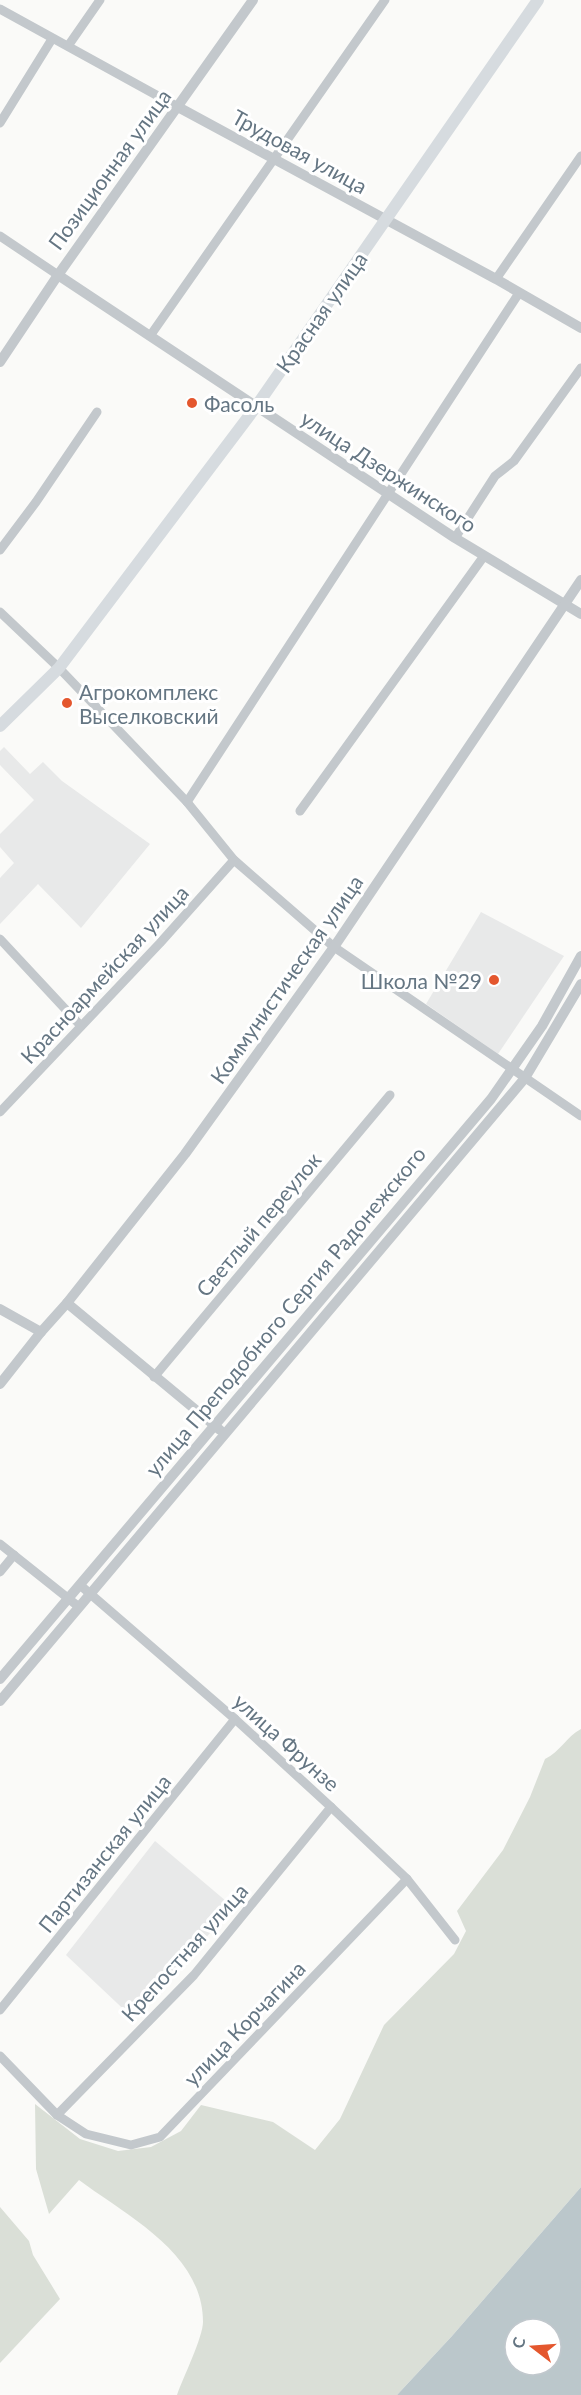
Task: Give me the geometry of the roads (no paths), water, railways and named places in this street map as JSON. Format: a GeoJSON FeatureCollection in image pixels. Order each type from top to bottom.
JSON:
{"type":"FeatureCollection","features":[{"type":"Feature","properties":{"kind":"main road","name":"Красная улица"},"geometry":{"type":"LineString","coordinates":[[0,726],[59,668],[255,408],[538,0]]}},
{"type":"Feature","properties":{"kind":"street"},"geometry":{"type":"LineString","coordinates":[[68,46],[100,0]]}},
{"type":"Feature","properties":{"kind":"street","name":"Позиционная улица"},"geometry":{"type":"LineString","coordinates":[[0,362],[58,275],[253,0]]}},
{"type":"Feature","properties":{"kind":"street"},"geometry":{"type":"LineString","coordinates":[[150,336],[385,0]]}},
{"type":"Feature","properties":{"kind":"street","name":"Трудовая улица"},"geometry":{"type":"LineString","coordinates":[[0,9],[581,328]]}},
{"type":"Feature","properties":{"kind":"street"},"geometry":{"type":"LineString","coordinates":[[0,123],[52,39]]}},
{"type":"Feature","properties":{"kind":"street"},"geometry":{"type":"LineString","coordinates":[[495,279],[581,156]]}},
{"type":"Feature","properties":{"kind":"street","name":"улица Дзержинского"},"geometry":{"type":"LineString","coordinates":[[0,236],[255,408],[388,492],[455,538],[581,614]]}},
{"type":"Feature","properties":{"kind":"street"},"geometry":{"type":"LineString","coordinates":[[187,802],[519,293]]}},
{"type":"Feature","properties":{"kind":"street"},"geometry":{"type":"LineString","coordinates":[[455,538],[495,476],[514,461],[581,368]]}},
{"type":"Feature","properties":{"kind":"street"},"geometry":{"type":"LineString","coordinates":[[0,550],[36,502],[97,412]]}},
{"type":"Feature","properties":{"kind":"street"},"geometry":{"type":"LineString","coordinates":[[300,812],[484,556]]}},
{"type":"Feature","properties":{"kind":"street","name":"Коммунистическая улица"},"geometry":{"type":"LineString","coordinates":[[0,1384],[41,1332],[68,1303],[185,1154],[334,947],[581,580]]}},
{"type":"Feature","properties":{"kind":"street"},"geometry":{"type":"LineString","coordinates":[[0,612],[59,668],[187,802],[234,860],[334,947],[581,1116]]}},
{"type":"Feature","properties":{"kind":"street","name":"Красноармейская улица"},"geometry":{"type":"LineString","coordinates":[[0,1112],[160,943],[234,860]]}},
{"type":"Feature","properties":{"kind":"street"},"geometry":{"type":"LineString","coordinates":[[0,939],[81,1026]]}},
{"type":"Feature","properties":{"kind":"street","name":"улица Преподобного Сергия Радонежского"},"geometry":{"type":"LineString","coordinates":[[0,1678],[491,1099],[542,1026],[581,957]]}},
{"type":"Feature","properties":{"kind":"street","name":"улица Преподобного Сергия Радонежского"},"geometry":{"type":"LineString","coordinates":[[0,1701],[525,1078],[581,984]]}},
{"type":"Feature","properties":{"kind":"street","name":"Светлый переулок"},"geometry":{"type":"LineString","coordinates":[[154,1377],[390,1095]]}},
{"type":"Feature","properties":{"kind":"street"},"geometry":{"type":"LineString","coordinates":[[68,1303],[225,1434]]}},
{"type":"Feature","properties":{"kind":"street"},"geometry":{"type":"LineString","coordinates":[[0,1309],[41,1332]]}},
{"type":"Feature","properties":{"kind":"street"},"geometry":{"type":"LineString","coordinates":[[0,1544],[79,1607]]}},
{"type":"Feature","properties":{"kind":"street"},"geometry":{"type":"LineString","coordinates":[[0,1572],[14,1555]]}},
{"type":"Feature","properties":{"kind":"street","name":"улица Фрунзе"},"geometry":{"type":"LineString","coordinates":[[80,1585],[235,1719],[331,1807],[407,1879],[455,1940]]}},
{"type":"Feature","properties":{"kind":"street","name":"Партизанская улица"},"geometry":{"type":"LineString","coordinates":[[0,2010],[235,1719]]}},
{"type":"Feature","properties":{"kind":"street","name":"Крепостная улица"},"geometry":{"type":"LineString","coordinates":[[57,2115],[194,1975],[331,1807]]}},
{"type":"Feature","properties":{"kind":"street","name":"улица Корчагина"},"geometry":{"type":"LineString","coordinates":[[0,2056],[57,2115],[86,2134],[131,2145],[160,2137],[407,1879]]}},
{"type":"Feature","properties":{"kind":"place","name":"Фасоль"},"geometry":{"type":"Point","coordinates":[192,403]}},
{"type":"Feature","properties":{"kind":"place","name":"Агрокомплекс Выселковский"},"geometry":{"type":"Point","coordinates":[67,703]}},
{"type":"Feature","properties":{"kind":"place","name":"Школа №29"},"geometry":{"type":"Point","coordinates":[494,980]}}]}
